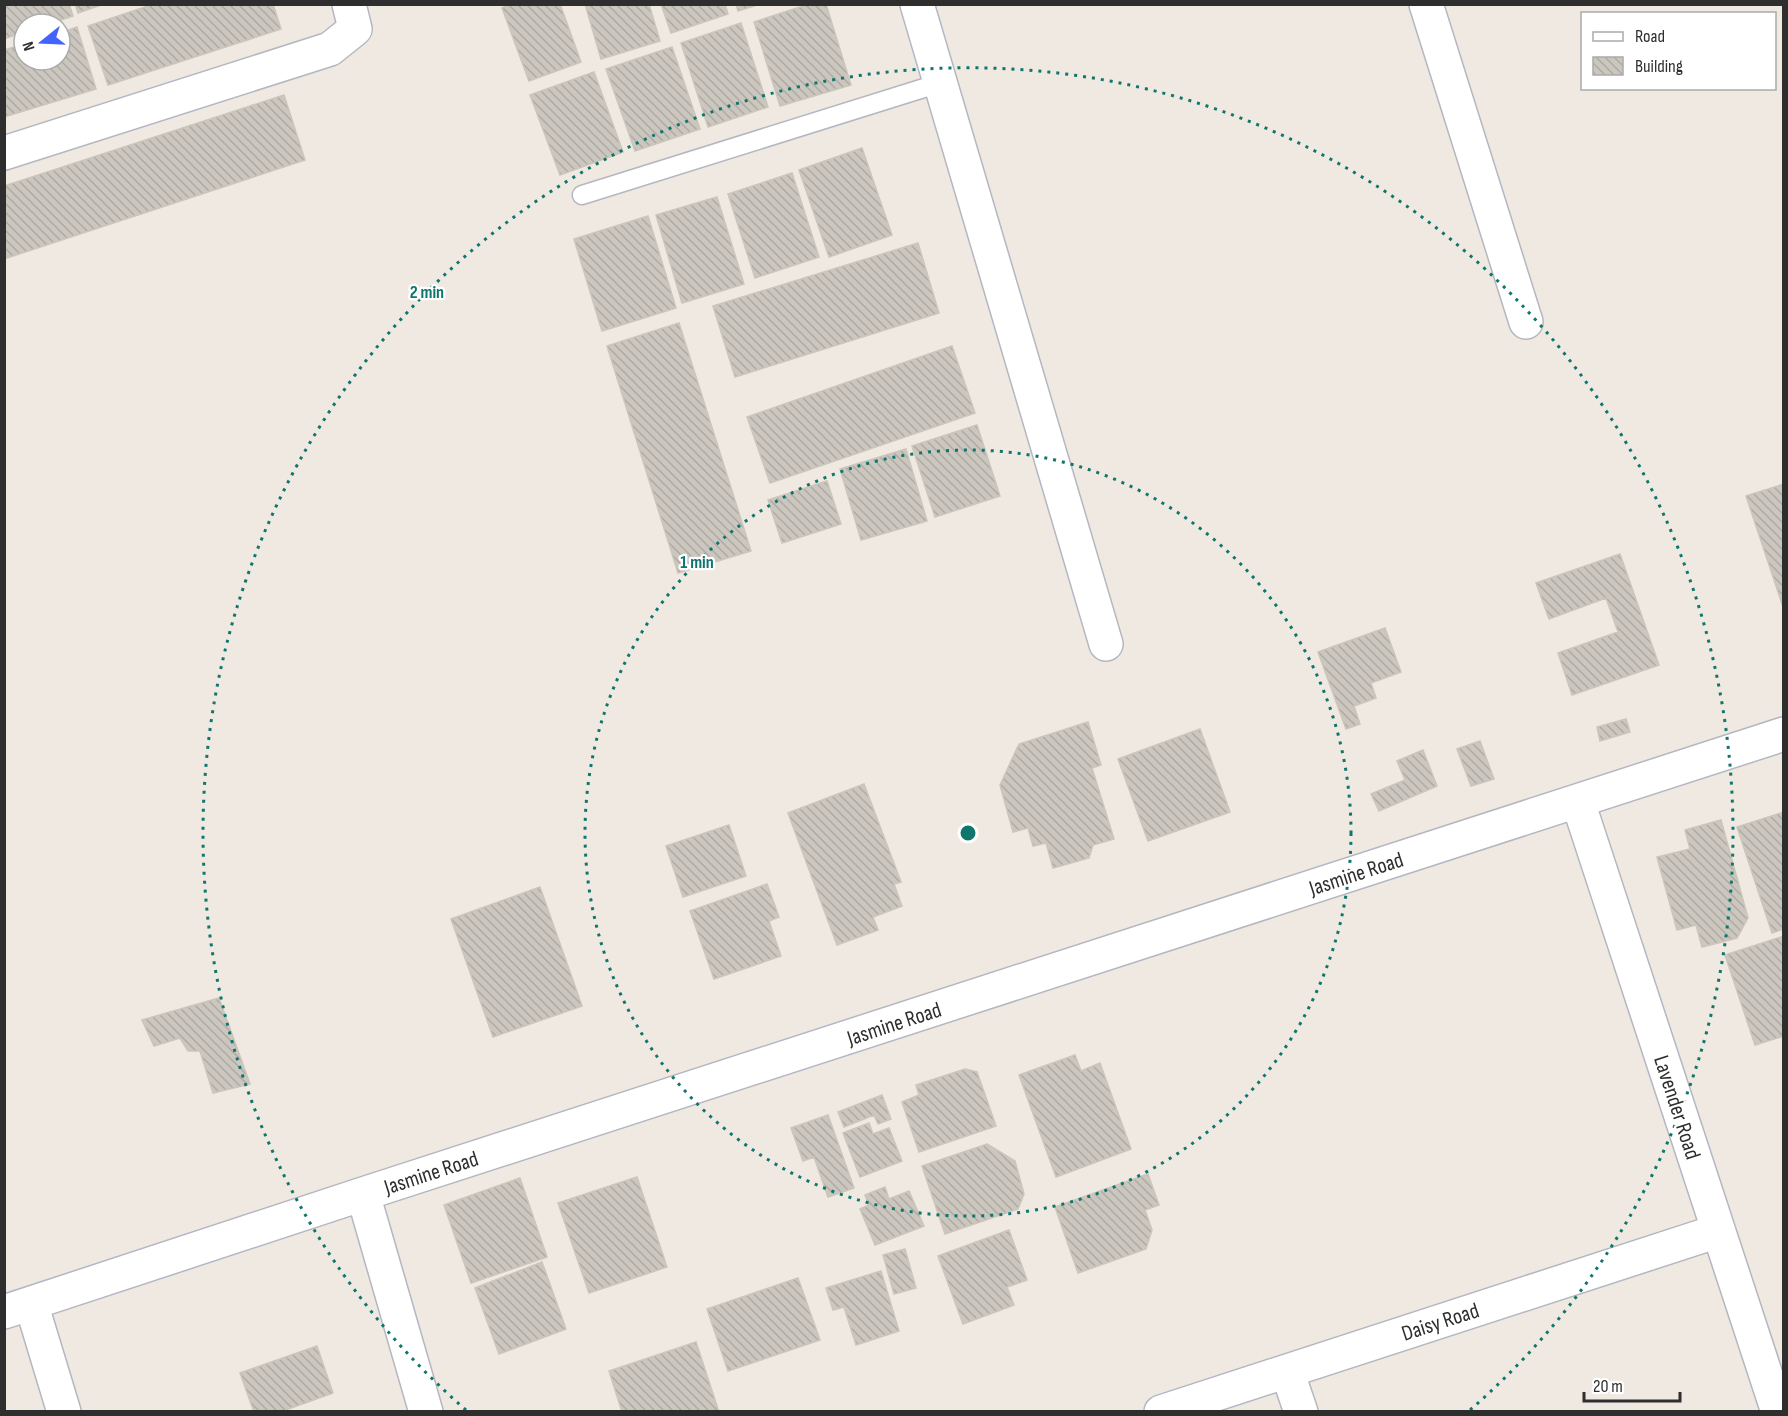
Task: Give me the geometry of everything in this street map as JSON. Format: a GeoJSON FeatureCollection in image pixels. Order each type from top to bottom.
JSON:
{"type":"FeatureCollection","features":[{"type":"Feature","properties":{"kind":"street"},"geometry":{"type":"LineString","coordinates":[[4,153],[330,49],[355,29],[349,4]]}},
{"type":"Feature","properties":{"kind":"street"},"geometry":{"type":"LineString","coordinates":[[917,4],[1106,644]]}},
{"type":"Feature","properties":{"kind":"street"},"geometry":{"type":"LineString","coordinates":[[1426,4],[1526,322]]}},
{"type":"Feature","properties":{"kind":"street","name":"Jasmine Road"},"geometry":{"type":"LineString","coordinates":[[18,1308],[1784,734]]}},
{"type":"Feature","properties":{"kind":"street","name":"Lavender Road"},"geometry":{"type":"LineString","coordinates":[[1578,802],[1778,1412]]}},
{"type":"Feature","properties":{"kind":"street"},"geometry":{"type":"LineString","coordinates":[[363,1194],[426,1412]]}},
{"type":"Feature","properties":{"kind":"street","name":"Daisy Road"},"geometry":{"type":"LineString","coordinates":[[1161,1412],[1718,1231]]}},
{"type":"Feature","properties":{"kind":"street"},"geometry":{"type":"LineString","coordinates":[[18,1308],[64,1412]]}},
{"type":"Feature","properties":{"kind":"street"},"geometry":{"type":"LineString","coordinates":[[1287,1371],[1301,1412]]}},
{"type":"Feature","properties":{"kind":"lane"},"geometry":{"type":"LineString","coordinates":[[582,195],[940,83]]}},
{"type":"Feature","properties":{"kind":"building"},"geometry":{"type":"Polygon","coordinates":[[[4,4],[69,4],[72,12],[12,12],[12,36],[4,39],[4,4]]]}},
{"type":"Feature","properties":{"kind":"building"},"geometry":{"type":"Polygon","coordinates":[[[75,4],[104,4],[78,13],[75,4]]]}},
{"type":"Feature","properties":{"kind":"building"},"geometry":{"type":"Polygon","coordinates":[[[154,4],[273,4],[281,29],[108,85],[88,26],[154,4]]]}},
{"type":"Feature","properties":{"kind":"building"},"geometry":{"type":"Polygon","coordinates":[[[511,4],[560,4],[581,62],[529,81],[502,8],[511,4]]]}},
{"type":"Feature","properties":{"kind":"building"},"geometry":{"type":"Polygon","coordinates":[[[585,4],[649,4],[660,41],[601,59],[585,4]]]}},
{"type":"Feature","properties":{"kind":"building"},"geometry":{"type":"Polygon","coordinates":[[[661,4],[725,4],[728,14],[671,33],[661,4]]]}},
{"type":"Feature","properties":{"kind":"building"},"geometry":{"type":"Polygon","coordinates":[[[736,4],[760,4],[738,11],[736,4]]]}},
{"type":"Feature","properties":{"kind":"building"},"geometry":{"type":"Polygon","coordinates":[[[809,4],[826,4],[851,85],[780,106],[754,22],[809,4]]]}},
{"type":"Feature","properties":{"kind":"building"},"geometry":{"type":"Polygon","coordinates":[[[741,23],[768,107],[708,127],[681,43],[741,23]]]}},
{"type":"Feature","properties":{"kind":"building"},"geometry":{"type":"Polygon","coordinates":[[[77,27],[96,89],[4,117],[4,50],[12,48],[12,72],[72,72],[72,29],[77,27]]]}},
{"type":"Feature","properties":{"kind":"building"},"geometry":{"type":"Polygon","coordinates":[[[672,47],[700,129],[635,151],[606,69],[672,47]]]}},
{"type":"Feature","properties":{"kind":"building"},"geometry":{"type":"Polygon","coordinates":[[[594,72],[623,152],[560,175],[530,95],[594,72]]]}},
{"type":"Feature","properties":{"kind":"building"},"geometry":{"type":"Polygon","coordinates":[[[284,95],[305,160],[4,259],[4,186],[284,95]]]}},
{"type":"Feature","properties":{"kind":"building"},"geometry":{"type":"Polygon","coordinates":[[[862,148],[892,235],[829,257],[799,170],[862,148]]]}},
{"type":"Feature","properties":{"kind":"building"},"geometry":{"type":"Polygon","coordinates":[[[792,173],[819,257],[755,278],[728,194],[792,173]]]}},
{"type":"Feature","properties":{"kind":"building"},"geometry":{"type":"Polygon","coordinates":[[[717,197],[744,284],[682,303],[656,215],[717,197]]]}},
{"type":"Feature","properties":{"kind":"building"},"geometry":{"type":"Polygon","coordinates":[[[648,216],[676,308],[602,331],[574,239],[648,216]]]}},
{"type":"Feature","properties":{"kind":"building"},"geometry":{"type":"Polygon","coordinates":[[[918,243],[939,313],[735,377],[713,306],[918,243]]]}},
{"type":"Feature","properties":{"kind":"building"},"geometry":{"type":"Polygon","coordinates":[[[679,323],[751,551],[678,573],[607,346],[679,323]]]}},
{"type":"Feature","properties":{"kind":"building"},"geometry":{"type":"Polygon","coordinates":[[[952,346],[975,413],[770,483],[747,417],[952,346]]]}},
{"type":"Feature","properties":{"kind":"building"},"geometry":{"type":"Polygon","coordinates":[[[977,425],[1000,496],[935,517],[912,446],[977,425]]]}},
{"type":"Feature","properties":{"kind":"building"},"geometry":{"type":"Polygon","coordinates":[[[906,449],[927,521],[861,540],[840,469],[906,449]]]}},
{"type":"Feature","properties":{"kind":"building"},"geometry":{"type":"Polygon","coordinates":[[[827,481],[841,524],[782,543],[768,500],[827,481]]]}},
{"type":"Feature","properties":{"kind":"building"},"geometry":{"type":"Polygon","coordinates":[[[1784,484],[1784,610],[1746,496],[1784,484]]]}},
{"type":"Feature","properties":{"kind":"building"},"geometry":{"type":"Polygon","coordinates":[[[1620,554],[1659,665],[1572,695],[1558,653],[1618,632],[1606,598],[1549,619],[1536,583],[1620,554]]]}},
{"type":"Feature","properties":{"kind":"building"},"geometry":{"type":"Polygon","coordinates":[[[1385,628],[1401,672],[1371,683],[1376,698],[1354,706],[1360,724],[1346,729],[1318,652],[1385,628]]]}},
{"type":"Feature","properties":{"kind":"building"},"geometry":{"type":"Polygon","coordinates":[[[1626,719],[1630,732],[1600,741],[1597,727],[1626,719]]]}},
{"type":"Feature","properties":{"kind":"building"},"geometry":{"type":"Polygon","coordinates":[[[1088,722],[1101,765],[1092,768],[1114,839],[1093,845],[1089,858],[1053,868],[1046,843],[1033,846],[1028,828],[1013,832],[1000,785],[1019,744],[1088,722]]]}},
{"type":"Feature","properties":{"kind":"building"},"geometry":{"type":"Polygon","coordinates":[[[1200,729],[1230,812],[1148,841],[1118,759],[1200,729]]]}},
{"type":"Feature","properties":{"kind":"building"},"geometry":{"type":"Polygon","coordinates":[[[1480,741],[1494,779],[1471,786],[1457,749],[1480,741]]]}},
{"type":"Feature","properties":{"kind":"building"},"geometry":{"type":"Polygon","coordinates":[[[1423,750],[1437,786],[1379,811],[1371,794],[1405,780],[1397,761],[1423,750]]]}},
{"type":"Feature","properties":{"kind":"building"},"geometry":{"type":"Polygon","coordinates":[[[864,784],[901,882],[894,884],[902,906],[873,917],[878,930],[837,945],[788,813],[864,784]]]}},
{"type":"Feature","properties":{"kind":"building"},"geometry":{"type":"Polygon","coordinates":[[[1784,812],[1784,929],[1772,933],[1737,827],[1784,812]]]}},
{"type":"Feature","properties":{"kind":"building"},"geometry":{"type":"Polygon","coordinates":[[[1721,820],[1748,918],[1737,938],[1702,947],[1696,925],[1677,930],[1657,857],[1690,849],[1685,830],[1721,820]]]}},
{"type":"Feature","properties":{"kind":"building"},"geometry":{"type":"Polygon","coordinates":[[[729,825],[746,876],[683,897],[666,846],[729,825]]]}},
{"type":"Feature","properties":{"kind":"building"},"geometry":{"type":"Polygon","coordinates":[[[767,884],[779,917],[769,921],[781,956],[714,979],[690,911],[767,884]]]}},
{"type":"Feature","properties":{"kind":"building"},"geometry":{"type":"Polygon","coordinates":[[[540,887],[582,1006],[493,1037],[451,919],[540,887]]]}},
{"type":"Feature","properties":{"kind":"building"},"geometry":{"type":"Polygon","coordinates":[[[1784,936],[1784,1036],[1755,1045],[1725,955],[1784,936]]]}},
{"type":"Feature","properties":{"kind":"building"},"geometry":{"type":"Polygon","coordinates":[[[219,998],[250,1084],[213,1093],[200,1051],[188,1051],[180,1038],[154,1046],[142,1020],[219,998]]]}},
{"type":"Feature","properties":{"kind":"building"},"geometry":{"type":"Polygon","coordinates":[[[1075,1055],[1081,1071],[1100,1063],[1131,1149],[1056,1177],[1019,1075],[1075,1055]]]}},
{"type":"Feature","properties":{"kind":"building"},"geometry":{"type":"Polygon","coordinates":[[[965,1069],[977,1072],[996,1126],[919,1152],[902,1102],[919,1095],[916,1085],[965,1069]]]}},
{"type":"Feature","properties":{"kind":"building"},"geometry":{"type":"Polygon","coordinates":[[[882,1095],[891,1119],[878,1124],[874,1115],[844,1127],[838,1112],[882,1095]]]}},
{"type":"Feature","properties":{"kind":"building"},"geometry":{"type":"Polygon","coordinates":[[[828,1115],[854,1188],[828,1197],[814,1157],[803,1161],[791,1128],[828,1115]]]}},
{"type":"Feature","properties":{"kind":"building"},"geometry":{"type":"Polygon","coordinates":[[[869,1123],[873,1134],[889,1128],[902,1161],[860,1177],[843,1133],[869,1123]]]}},
{"type":"Feature","properties":{"kind":"building"},"geometry":{"type":"Polygon","coordinates":[[[987,1144],[1015,1161],[1024,1194],[1018,1209],[945,1234],[922,1166],[987,1144]]]}},
{"type":"Feature","properties":{"kind":"building"},"geometry":{"type":"Polygon","coordinates":[[[1148,1174],[1159,1205],[1145,1210],[1152,1230],[1146,1249],[1078,1273],[1055,1207],[1148,1174]]]}},
{"type":"Feature","properties":{"kind":"building"},"geometry":{"type":"Polygon","coordinates":[[[637,1177],[667,1267],[589,1293],[558,1203],[637,1177]]]}},
{"type":"Feature","properties":{"kind":"building"},"geometry":{"type":"Polygon","coordinates":[[[520,1178],[547,1257],[471,1283],[444,1205],[520,1178]]]}},
{"type":"Feature","properties":{"kind":"building"},"geometry":{"type":"Polygon","coordinates":[[[885,1187],[889,1199],[909,1191],[924,1226],[875,1245],[860,1209],[869,1205],[865,1195],[885,1187]]]}},
{"type":"Feature","properties":{"kind":"building"},"geometry":{"type":"Polygon","coordinates":[[[1009,1230],[1027,1280],[1007,1287],[1014,1305],[963,1324],[938,1256],[1009,1230]]]}},
{"type":"Feature","properties":{"kind":"building"},"geometry":{"type":"Polygon","coordinates":[[[905,1249],[916,1288],[894,1294],[883,1255],[905,1249]]]}},
{"type":"Feature","properties":{"kind":"building"},"geometry":{"type":"Polygon","coordinates":[[[542,1262],[566,1329],[499,1354],[475,1288],[542,1262]]]}},
{"type":"Feature","properties":{"kind":"building"},"geometry":{"type":"Polygon","coordinates":[[[881,1271],[899,1331],[856,1345],[844,1307],[833,1310],[826,1288],[881,1271]]]}},
{"type":"Feature","properties":{"kind":"building"},"geometry":{"type":"Polygon","coordinates":[[[798,1278],[820,1340],[728,1371],[707,1309],[798,1278]]]}},
{"type":"Feature","properties":{"kind":"building"},"geometry":{"type":"Polygon","coordinates":[[[696,1342],[719,1412],[622,1412],[609,1371],[696,1342]]]}},
{"type":"Feature","properties":{"kind":"building"},"geometry":{"type":"Polygon","coordinates":[[[317,1346],[333,1393],[280,1412],[254,1412],[240,1373],[317,1346]]]}}]}
